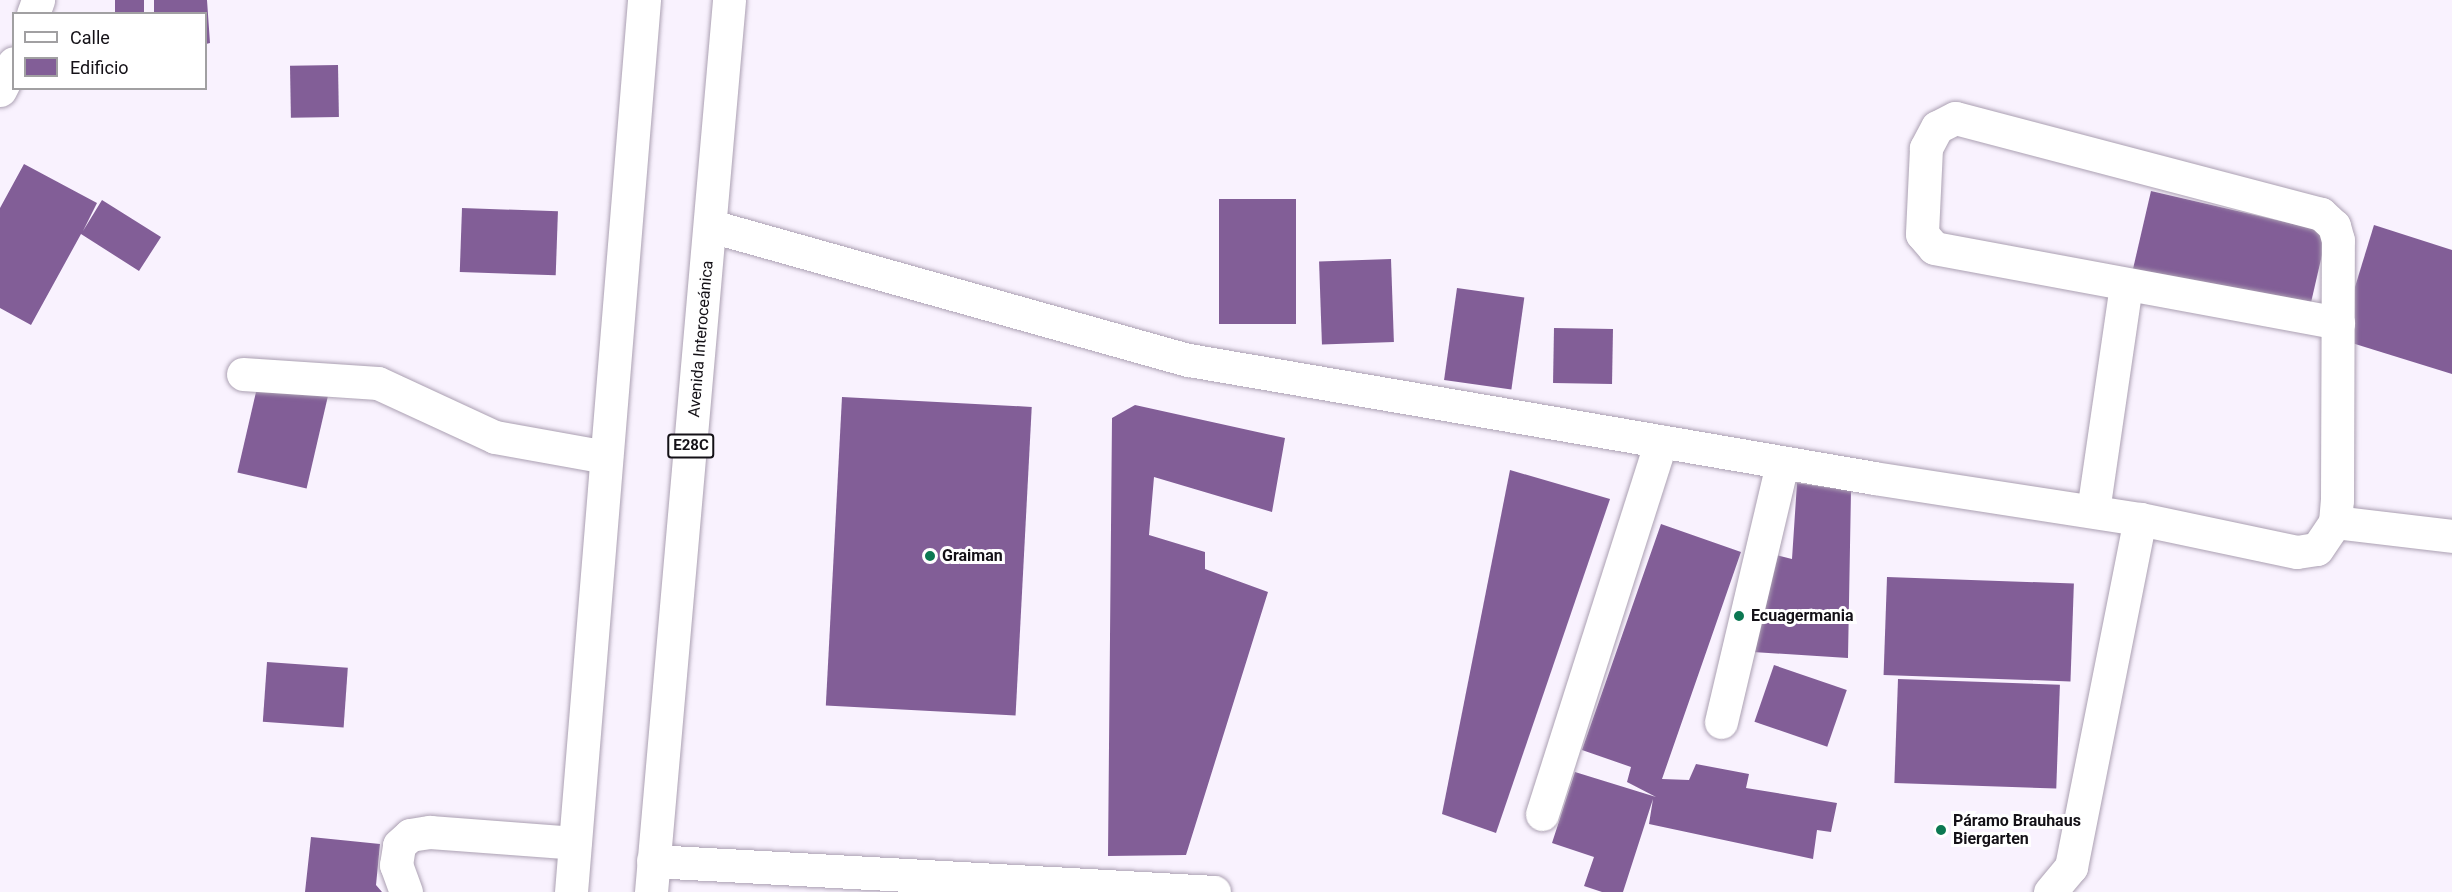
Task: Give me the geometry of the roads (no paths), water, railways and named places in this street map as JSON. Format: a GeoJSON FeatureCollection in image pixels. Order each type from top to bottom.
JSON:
{"type":"FeatureCollection","features":[{"type":"Feature","properties":{"kind":"main road"},"geometry":{"type":"LineString","coordinates":[[571,892],[644,0]]}},
{"type":"Feature","properties":{"kind":"main road","name":"Avenida Interoceánica"},"geometry":{"type":"LineString","coordinates":[[652,877],[711,226],[729,0]]}},
{"type":"Feature","properties":{"kind":"main road"},"geometry":{"type":"LineString","coordinates":[[0,90],[12,67]]}},
{"type":"Feature","properties":{"kind":"main road"},"geometry":{"type":"LineString","coordinates":[[711,226],[1189,360],[1782,463],[2140,519],[2297,552],[2317,549],[2327,540],[2335,522],[2338,240],[2334,226],[2321,214],[1997,127],[1955,118],[1937,127],[1926,148],[1922,234],[1934,248],[2337,323]]}},
{"type":"Feature","properties":{"kind":"main road"},"geometry":{"type":"LineString","coordinates":[[2093,512],[2126,285]]}},
{"type":"Feature","properties":{"kind":"main road"},"geometry":{"type":"LineString","coordinates":[[243,374],[378,383],[495,437],[606,457]]}},
{"type":"Feature","properties":{"kind":"main road"},"geometry":{"type":"LineString","coordinates":[[1542,814],[1661,442]]}},
{"type":"Feature","properties":{"kind":"main road"},"geometry":{"type":"LineString","coordinates":[[1721,722],[1782,463]]}},
{"type":"Feature","properties":{"kind":"main road"},"geometry":{"type":"LineString","coordinates":[[2050,892],[2071,867],[2140,519]]}},
{"type":"Feature","properties":{"kind":"main road"},"geometry":{"type":"LineString","coordinates":[[2335,522],[2452,536]]}},
{"type":"Feature","properties":{"kind":"main road"},"geometry":{"type":"LineString","coordinates":[[406,892],[396,865],[399,845],[410,836],[430,832],[575,843]]}},
{"type":"Feature","properties":{"kind":"main road"},"geometry":{"type":"LineString","coordinates":[[652,877],[1214,892]]}},
{"type":"Feature","properties":{"kind":"place","name":"Graiman"},"geometry":{"type":"Point","coordinates":[930,556]}},
{"type":"Feature","properties":{"kind":"place","name":"Ecuagermania"},"geometry":{"type":"Point","coordinates":[1739,616]}},
{"type":"Feature","properties":{"kind":"place","name":"Páramo Brauhaus Biergarten"},"geometry":{"type":"Point","coordinates":[1941,830]}}]}
